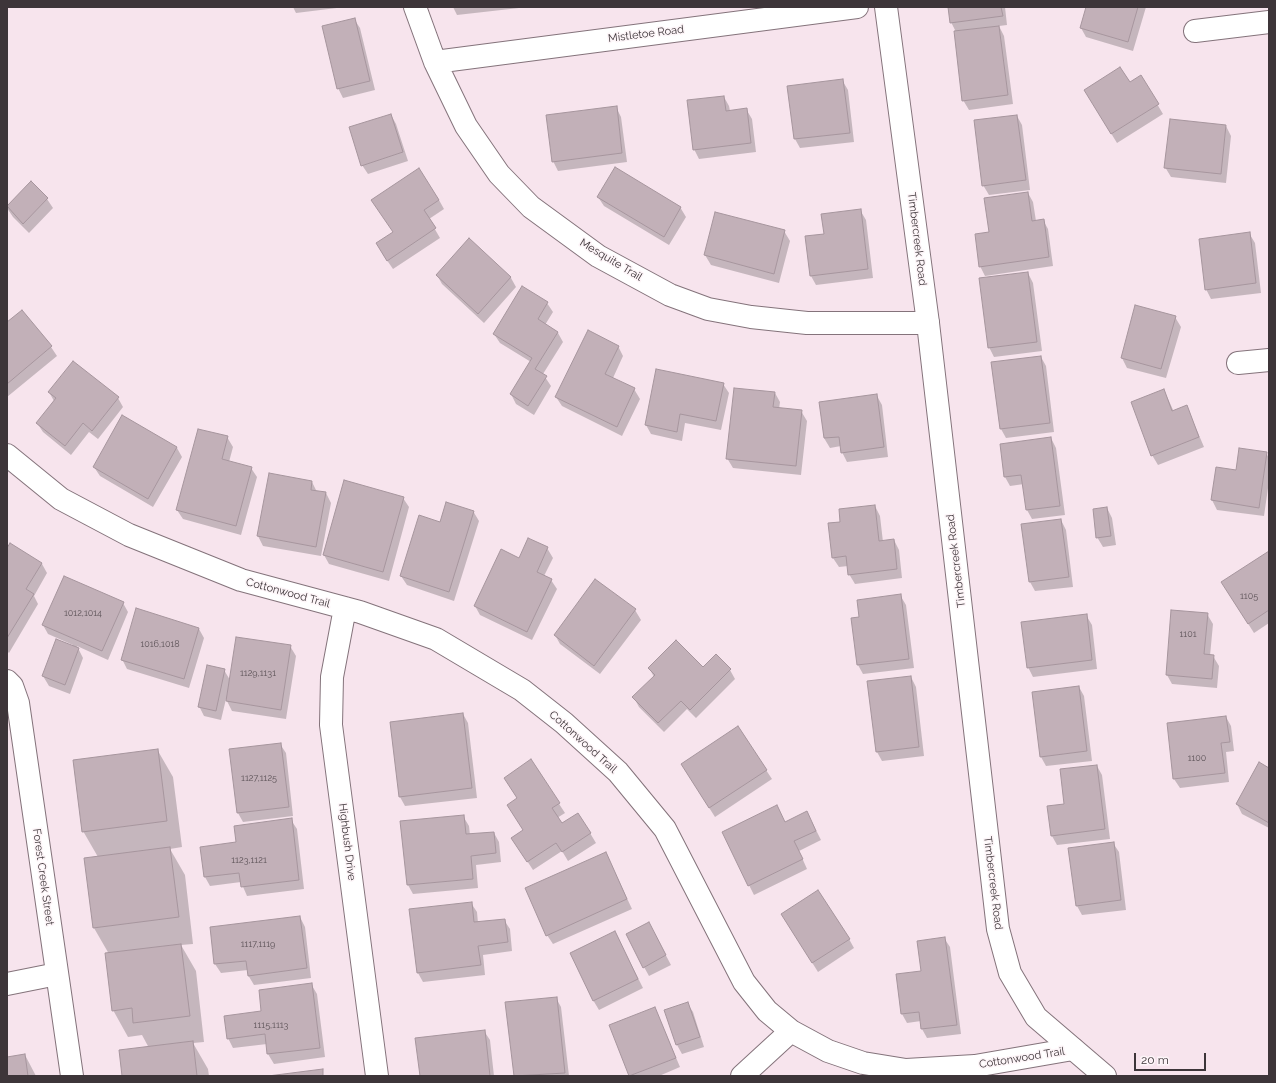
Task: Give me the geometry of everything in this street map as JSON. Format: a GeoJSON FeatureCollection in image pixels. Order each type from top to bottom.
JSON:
{"type":"FeatureCollection","features":[{"type":"Feature","properties":{"kind":"street","name":"Mesquite Trail"},"geometry":{"type":"LineString","coordinates":[[415,7],[435,62],[466,126],[500,174],[531,207],[598,256],[670,295],[708,309],[751,317],[807,323],[928,323]]}},
{"type":"Feature","properties":{"kind":"street","name":"Mistletoe Road"},"geometry":{"type":"LineString","coordinates":[[435,62],[857,7]]}},
{"type":"Feature","properties":{"kind":"street","name":"Timbercreek Road"},"geometry":{"type":"LineString","coordinates":[[886,7],[928,323],[998,929],[1010,973],[1036,1017],[1105,1076]]}},
{"type":"Feature","properties":{"kind":"street"},"geometry":{"type":"LineString","coordinates":[[1195,31],[1269,22]]}},
{"type":"Feature","properties":{"kind":"street"},"geometry":{"type":"LineString","coordinates":[[1238,363],[1269,360]]}},
{"type":"Feature","properties":{"kind":"street","name":"Cottonwood Trail"},"geometry":{"type":"LineString","coordinates":[[7,455],[61,499],[129,535],[241,580],[345,608],[436,639],[522,690],[564,723],[618,772],[666,829],[744,982],[767,1012],[791,1031],[828,1051],[856,1061],[906,1070],[975,1066],[1073,1049]]}},
{"type":"Feature","properties":{"kind":"street","name":"Highbush Drive"},"geometry":{"type":"LineString","coordinates":[[345,608],[332,677],[331,726],[377,1076]]}},
{"type":"Feature","properties":{"kind":"street","name":"Forest Creek Street"},"geometry":{"type":"LineString","coordinates":[[7,682],[12,686],[18,703],[72,1076]]}},
{"type":"Feature","properties":{"kind":"street"},"geometry":{"type":"LineString","coordinates":[[7,984],[57,974]]}},
{"type":"Feature","properties":{"kind":"street"},"geometry":{"type":"LineString","coordinates":[[742,1076],[791,1031]]}},
{"type":"Feature","properties":{"kind":"building"},"geometry":{"type":"Polygon","coordinates":[[[948,7],[1001,7],[1003,16],[950,23],[948,7]]]}},
{"type":"Feature","properties":{"kind":"building"},"geometry":{"type":"Polygon","coordinates":[[[1086,7],[1138,7],[1128,42],[1080,28],[1086,7]]]}},
{"type":"Feature","properties":{"kind":"building"},"geometry":{"type":"Polygon","coordinates":[[[355,18],[370,81],[337,89],[322,26],[355,18]]]}},
{"type":"Feature","properties":{"kind":"building"},"geometry":{"type":"Polygon","coordinates":[[[999,26],[1008,95],[962,101],[954,31],[999,26]]]}},
{"type":"Feature","properties":{"kind":"building"},"geometry":{"type":"Polygon","coordinates":[[[1120,67],[1130,82],[1141,75],[1159,104],[1111,134],[1084,90],[1120,67]]]}},
{"type":"Feature","properties":{"kind":"building"},"geometry":{"type":"Polygon","coordinates":[[[843,79],[850,133],[794,139],[787,86],[843,79]]]}},
{"type":"Feature","properties":{"kind":"building"},"geometry":{"type":"Polygon","coordinates":[[[724,96],[726,111],[747,108],[751,143],[693,150],[687,100],[724,96]]]}},
{"type":"Feature","properties":{"kind":"building"},"geometry":{"type":"Polygon","coordinates":[[[617,106],[622,153],[552,162],[546,115],[617,106]]]}},
{"type":"Feature","properties":{"kind":"building"},"geometry":{"type":"Polygon","coordinates":[[[391,114],[403,152],[361,166],[349,127],[391,114]]]}},
{"type":"Feature","properties":{"kind":"building"},"geometry":{"type":"Polygon","coordinates":[[[1017,115],[1026,180],[982,186],[974,120],[1017,115]]]}},
{"type":"Feature","properties":{"kind":"building"},"geometry":{"type":"Polygon","coordinates":[[[1170,119],[1226,125],[1221,174],[1164,168],[1170,119]]]}},
{"type":"Feature","properties":{"kind":"building"},"geometry":{"type":"Polygon","coordinates":[[[615,167],[681,207],[664,237],[597,197],[615,167]]]}},
{"type":"Feature","properties":{"kind":"building"},"geometry":{"type":"Polygon","coordinates":[[[419,168],[439,200],[424,210],[436,228],[387,261],[376,243],[393,232],[371,200],[419,168]]]}},
{"type":"Feature","properties":{"kind":"building"},"geometry":{"type":"Polygon","coordinates":[[[31,181],[48,198],[23,224],[7,206],[31,181]]]}},
{"type":"Feature","properties":{"kind":"building"},"geometry":{"type":"Polygon","coordinates":[[[1028,192],[1032,221],[1044,219],[1049,257],[979,267],[975,234],[989,232],[984,198],[1028,192]]]}},
{"type":"Feature","properties":{"kind":"building"},"geometry":{"type":"Polygon","coordinates":[[[861,209],[868,269],[810,276],[805,236],[824,234],[821,214],[861,209]]]}},
{"type":"Feature","properties":{"kind":"building"},"geometry":{"type":"Polygon","coordinates":[[[715,212],[785,230],[774,274],[704,255],[715,212]]]}},
{"type":"Feature","properties":{"kind":"building"},"geometry":{"type":"Polygon","coordinates":[[[1250,232],[1256,283],[1205,290],[1199,239],[1250,232]]]}},
{"type":"Feature","properties":{"kind":"building"},"geometry":{"type":"Polygon","coordinates":[[[469,238],[511,277],[478,314],[436,275],[469,238]]]}},
{"type":"Feature","properties":{"kind":"building"},"geometry":{"type":"Polygon","coordinates":[[[1028,272],[1037,342],[988,348],[979,278],[1028,272]]]}},
{"type":"Feature","properties":{"kind":"building"},"geometry":{"type":"Polygon","coordinates":[[[522,286],[548,302],[538,319],[558,332],[535,369],[547,376],[528,406],[510,394],[532,358],[493,334],[522,286]]]}},
{"type":"Feature","properties":{"kind":"building"},"geometry":{"type":"Polygon","coordinates":[[[1135,305],[1176,316],[1161,369],[1121,358],[1135,305]]]}},
{"type":"Feature","properties":{"kind":"building"},"geometry":{"type":"Polygon","coordinates":[[[22,310],[52,346],[7,384],[7,322],[22,310]]]}},
{"type":"Feature","properties":{"kind":"building"},"geometry":{"type":"Polygon","coordinates":[[[588,330],[619,346],[605,374],[635,388],[617,427],[555,397],[588,330]]]}},
{"type":"Feature","properties":{"kind":"building"},"geometry":{"type":"Polygon","coordinates":[[[1041,356],[1050,423],[1000,429],[991,362],[1041,356]]]}},
{"type":"Feature","properties":{"kind":"building"},"geometry":{"type":"Polygon","coordinates":[[[73,361],[119,397],[92,431],[83,423],[65,446],[36,423],[56,398],[48,392],[73,361]]]}},
{"type":"Feature","properties":{"kind":"building"},"geometry":{"type":"Polygon","coordinates":[[[656,369],[724,383],[716,421],[680,414],[677,432],[645,425],[656,369]]]}},
{"type":"Feature","properties":{"kind":"building"},"geometry":{"type":"Polygon","coordinates":[[[734,388],[775,392],[773,407],[802,410],[796,466],[726,459],[734,388]]]}},
{"type":"Feature","properties":{"kind":"building"},"geometry":{"type":"Polygon","coordinates":[[[1164,389],[1172,411],[1187,405],[1199,437],[1151,456],[1131,402],[1164,389]]]}},
{"type":"Feature","properties":{"kind":"building"},"geometry":{"type":"Polygon","coordinates":[[[877,394],[884,447],[841,453],[839,437],[824,438],[819,402],[877,394]]]}},
{"type":"Feature","properties":{"kind":"building"},"geometry":{"type":"Polygon","coordinates":[[[122,415],[177,447],[148,499],[93,467],[122,415]]]}},
{"type":"Feature","properties":{"kind":"building"},"geometry":{"type":"Polygon","coordinates":[[[198,429],[228,436],[222,459],[252,467],[236,526],[176,510],[198,429]]]}},
{"type":"Feature","properties":{"kind":"building"},"geometry":{"type":"Polygon","coordinates":[[[1051,437],[1060,506],[1026,510],[1021,475],[1004,477],[1000,444],[1051,437]]]}},
{"type":"Feature","properties":{"kind":"building"},"geometry":{"type":"Polygon","coordinates":[[[1239,448],[1267,452],[1259,508],[1211,500],[1216,467],[1236,470],[1239,448]]]}},
{"type":"Feature","properties":{"kind":"building"},"geometry":{"type":"Polygon","coordinates":[[[269,473],[312,481],[311,490],[326,492],[316,547],[257,536],[269,473]]]}},
{"type":"Feature","properties":{"kind":"building"},"geometry":{"type":"Polygon","coordinates":[[[344,480],[404,497],[383,572],[323,555],[344,480]]]}},
{"type":"Feature","properties":{"kind":"building"},"geometry":{"type":"Polygon","coordinates":[[[446,502],[474,511],[449,592],[400,576],[419,515],[440,522],[446,502]]]}},
{"type":"Feature","properties":{"kind":"building"},"geometry":{"type":"Polygon","coordinates":[[[875,505],[879,541],[894,539],[897,569],[848,575],[846,556],[832,558],[828,523],[840,522],[839,509],[875,505]]]}},
{"type":"Feature","properties":{"kind":"building"},"geometry":{"type":"Polygon","coordinates":[[[1107,507],[1111,536],[1096,538],[1093,509],[1107,507]]]}},
{"type":"Feature","properties":{"kind":"building"},"geometry":{"type":"Polygon","coordinates":[[[1061,519],[1069,577],[1029,582],[1021,524],[1061,519]]]}},
{"type":"Feature","properties":{"kind":"building"},"geometry":{"type":"Polygon","coordinates":[[[528,538],[548,547],[537,572],[552,579],[527,632],[474,606],[501,549],[519,558],[528,538]]]}},
{"type":"Feature","properties":{"kind":"building"},"geometry":{"type":"Polygon","coordinates":[[[10,543],[42,563],[26,589],[34,594],[7,638],[7,548],[10,543]]]}},
{"type":"Feature","properties":{"kind":"building"},"geometry":{"type":"Polygon","coordinates":[[[1269,551],[1269,610],[1248,624],[1221,582],[1269,551]]]}},
{"type":"Feature","properties":{"kind":"building"},"geometry":{"type":"Polygon","coordinates":[[[64,576],[124,602],[102,651],[42,625],[64,576]]]}},
{"type":"Feature","properties":{"kind":"building"},"geometry":{"type":"Polygon","coordinates":[[[595,579],[636,609],[594,666],[554,635],[595,579]]]}},
{"type":"Feature","properties":{"kind":"building"},"geometry":{"type":"Polygon","coordinates":[[[901,594],[909,659],[857,665],[851,618],[859,617],[857,600],[901,594]]]}},
{"type":"Feature","properties":{"kind":"building"},"geometry":{"type":"Polygon","coordinates":[[[136,608],[199,628],[184,679],[121,660],[136,608]]]}},
{"type":"Feature","properties":{"kind":"building"},"geometry":{"type":"Polygon","coordinates":[[[1171,610],[1208,613],[1204,654],[1214,655],[1212,679],[1166,675],[1171,610]]]}},
{"type":"Feature","properties":{"kind":"building"},"geometry":{"type":"Polygon","coordinates":[[[1087,614],[1092,660],[1027,668],[1021,622],[1087,614]]]}},
{"type":"Feature","properties":{"kind":"building"},"geometry":{"type":"Polygon","coordinates":[[[236,637],[291,645],[281,710],[226,701],[236,637]]]}},
{"type":"Feature","properties":{"kind":"building"},"geometry":{"type":"Polygon","coordinates":[[[56,639],[79,648],[65,685],[42,676],[56,639]]]}},
{"type":"Feature","properties":{"kind":"building"},"geometry":{"type":"Polygon","coordinates":[[[676,640],[703,667],[716,654],[731,669],[690,710],[681,701],[658,723],[632,697],[655,675],[648,668],[676,640]]]}},
{"type":"Feature","properties":{"kind":"building"},"geometry":{"type":"Polygon","coordinates":[[[207,665],[225,669],[216,711],[198,707],[207,665]]]}},
{"type":"Feature","properties":{"kind":"building"},"geometry":{"type":"Polygon","coordinates":[[[911,676],[919,747],[876,752],[867,681],[911,676]]]}},
{"type":"Feature","properties":{"kind":"building"},"geometry":{"type":"Polygon","coordinates":[[[1079,686],[1087,751],[1040,757],[1032,692],[1079,686]]]}},
{"type":"Feature","properties":{"kind":"building"},"geometry":{"type":"Polygon","coordinates":[[[463,713],[472,788],[399,797],[390,722],[463,713]]]}},
{"type":"Feature","properties":{"kind":"building"},"geometry":{"type":"Polygon","coordinates":[[[1226,716],[1230,742],[1221,743],[1225,773],[1173,779],[1167,723],[1226,716]]]}},
{"type":"Feature","properties":{"kind":"building"},"geometry":{"type":"Polygon","coordinates":[[[738,726],[767,770],[709,808],[681,764],[738,726]]]}},
{"type":"Feature","properties":{"kind":"building"},"geometry":{"type":"Polygon","coordinates":[[[281,743],[289,807],[237,813],[229,749],[281,743]]]}},
{"type":"Feature","properties":{"kind":"building"},"geometry":{"type":"Polygon","coordinates":[[[158,749],[167,821],[82,832],[73,760],[158,749]]]}},
{"type":"Feature","properties":{"kind":"building"},"geometry":{"type":"Polygon","coordinates":[[[531,759],[560,803],[552,808],[562,823],[578,813],[591,833],[562,852],[556,843],[527,862],[511,838],[523,830],[507,805],[517,798],[504,778],[531,759]]]}},
{"type":"Feature","properties":{"kind":"building"},"geometry":{"type":"Polygon","coordinates":[[[1259,762],[1269,768],[1269,823],[1236,804],[1259,762]]]}},
{"type":"Feature","properties":{"kind":"building"},"geometry":{"type":"Polygon","coordinates":[[[1097,765],[1105,829],[1051,836],[1047,806],[1064,804],[1060,769],[1097,765]]]}},
{"type":"Feature","properties":{"kind":"building"},"geometry":{"type":"Polygon","coordinates":[[[777,805],[785,822],[807,811],[816,831],[794,841],[803,859],[748,886],[722,832],[777,805]]]}},
{"type":"Feature","properties":{"kind":"building"},"geometry":{"type":"Polygon","coordinates":[[[464,815],[466,834],[494,832],[496,853],[471,856],[473,879],[407,885],[400,821],[464,815]]]}},
{"type":"Feature","properties":{"kind":"building"},"geometry":{"type":"Polygon","coordinates":[[[292,818],[299,880],[241,887],[239,873],[204,877],[200,847],[236,842],[234,826],[292,818]]]}},
{"type":"Feature","properties":{"kind":"building"},"geometry":{"type":"Polygon","coordinates":[[[1114,842],[1121,900],[1076,906],[1068,848],[1114,842]]]}},
{"type":"Feature","properties":{"kind":"building"},"geometry":{"type":"Polygon","coordinates":[[[170,847],[179,917],[93,928],[84,858],[170,847]]]}},
{"type":"Feature","properties":{"kind":"building"},"geometry":{"type":"Polygon","coordinates":[[[606,852],[627,899],[546,936],[525,888],[606,852]]]}},
{"type":"Feature","properties":{"kind":"building"},"geometry":{"type":"Polygon","coordinates":[[[818,890],[850,939],[812,963],[781,914],[818,890]]]}},
{"type":"Feature","properties":{"kind":"building"},"geometry":{"type":"Polygon","coordinates":[[[472,902],[474,922],[505,919],[508,942],[478,946],[481,965],[417,973],[409,909],[472,902]]]}},
{"type":"Feature","properties":{"kind":"building"},"geometry":{"type":"Polygon","coordinates":[[[300,916],[307,968],[248,976],[246,961],[214,964],[210,927],[300,916]]]}},
{"type":"Feature","properties":{"kind":"building"},"geometry":{"type":"Polygon","coordinates":[[[649,922],[666,955],[643,968],[626,934],[649,922]]]}},
{"type":"Feature","properties":{"kind":"building"},"geometry":{"type":"Polygon","coordinates":[[[615,931],[638,979],[593,1001],[570,953],[615,931]]]}},
{"type":"Feature","properties":{"kind":"building"},"geometry":{"type":"Polygon","coordinates":[[[945,937],[957,1025],[921,1029],[919,1012],[901,1014],[896,974],[921,971],[917,941],[945,937]]]}},
{"type":"Feature","properties":{"kind":"building"},"geometry":{"type":"Polygon","coordinates":[[[181,944],[190,1016],[133,1023],[132,1008],[112,1011],[105,953],[181,944]]]}},
{"type":"Feature","properties":{"kind":"building"},"geometry":{"type":"Polygon","coordinates":[[[312,983],[320,1048],[267,1054],[265,1034],[227,1039],[224,1016],[261,1011],[259,990],[312,983]]]}},
{"type":"Feature","properties":{"kind":"building"},"geometry":{"type":"Polygon","coordinates":[[[557,997],[565,1073],[514,1076],[505,1002],[557,997]]]}},
{"type":"Feature","properties":{"kind":"building"},"geometry":{"type":"Polygon","coordinates":[[[688,1002],[700,1037],[676,1045],[664,1010],[688,1002]]]}},
{"type":"Feature","properties":{"kind":"building"},"geometry":{"type":"Polygon","coordinates":[[[655,1007],[676,1058],[629,1076],[609,1025],[655,1007]]]}},
{"type":"Feature","properties":{"kind":"building"},"geometry":{"type":"Polygon","coordinates":[[[485,1030],[490,1076],[420,1076],[415,1038],[485,1030]]]}},
{"type":"Feature","properties":{"kind":"building"},"geometry":{"type":"Polygon","coordinates":[[[193,1041],[197,1076],[122,1076],[119,1050],[193,1041]]]}},
{"type":"Feature","properties":{"kind":"building"},"geometry":{"type":"Polygon","coordinates":[[[25,1054],[28,1076],[7,1076],[7,1057],[25,1054]]]}},
{"type":"Feature","properties":{"kind":"building"},"geometry":{"type":"Polygon","coordinates":[[[323,1069],[323,1076],[268,1076],[323,1069]]]}}]}
